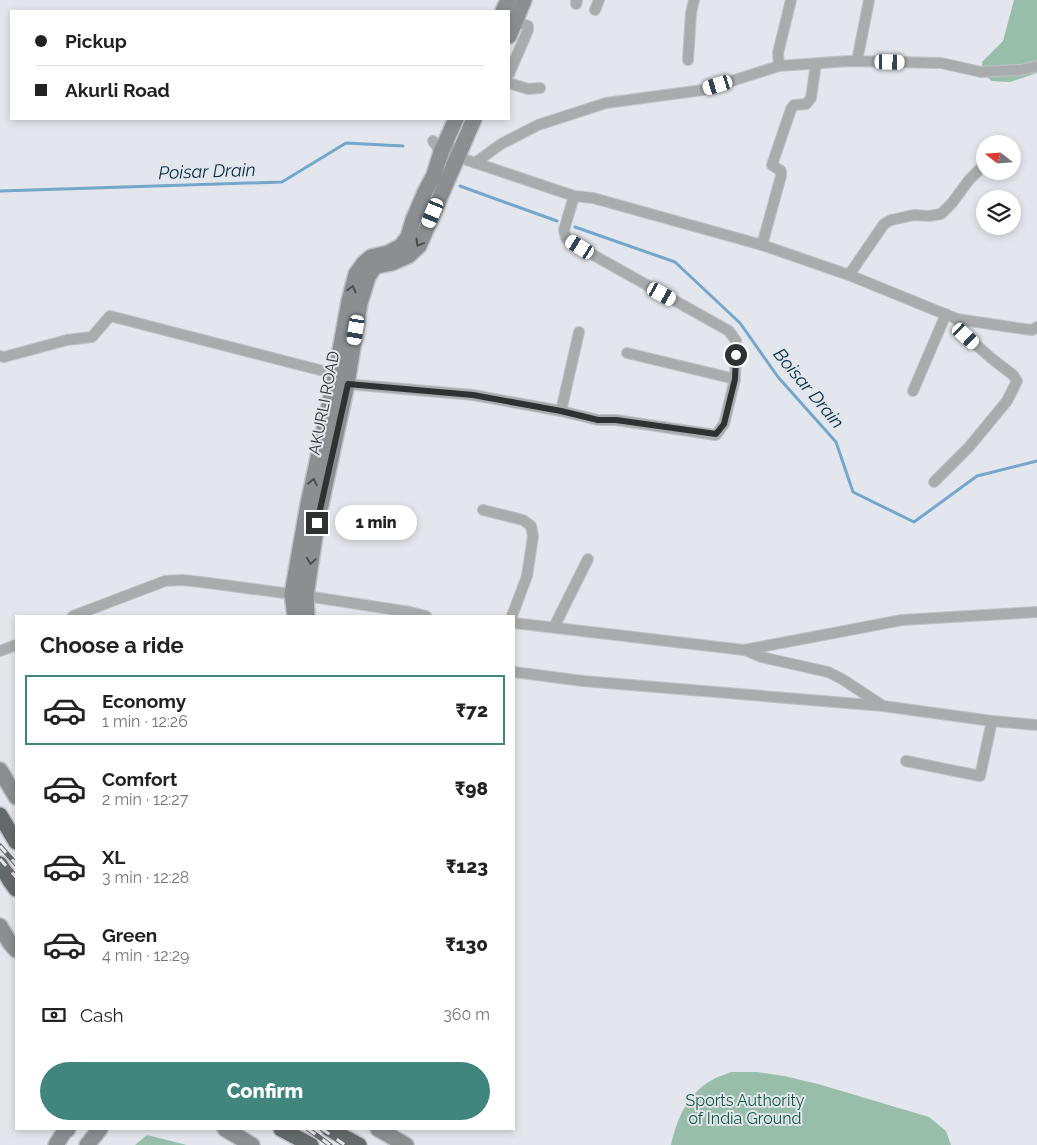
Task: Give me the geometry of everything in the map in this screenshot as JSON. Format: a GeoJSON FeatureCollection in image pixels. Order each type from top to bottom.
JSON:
{"type":"FeatureCollection","features":[{"type":"Feature","properties":{"kind":"highway"},"geometry":{"type":"LineString","coordinates":[[0,815],[15,840]]}},
{"type":"Feature","properties":{"kind":"highway"},"geometry":{"type":"LineString","coordinates":[[0,864],[15,888]]}},
{"type":"Feature","properties":{"kind":"highway"},"geometry":{"type":"LineString","coordinates":[[283,1130],[311,1145]]}},
{"type":"Feature","properties":{"kind":"highway"},"geometry":{"type":"LineString","coordinates":[[344,1133],[359,1145]]}},
{"type":"Feature","properties":{"kind":"street"},"geometry":{"type":"LineString","coordinates":[[510,34],[524,0]]}},
{"type":"Feature","properties":{"kind":"street"},"geometry":{"type":"LineString","coordinates":[[595,10],[599,0]]}},
{"type":"Feature","properties":{"kind":"street"},"geometry":{"type":"LineString","coordinates":[[688,60],[691,12],[694,0]]}},
{"type":"Feature","properties":{"kind":"street"},"geometry":{"type":"LineString","coordinates":[[779,66],[778,53],[791,0]]}},
{"type":"Feature","properties":{"kind":"street"},"geometry":{"type":"LineString","coordinates":[[857,62],[869,0]]}},
{"type":"Feature","properties":{"kind":"street"},"geometry":{"type":"LineString","coordinates":[[510,72],[528,30],[528,26],[515,21]]}},
{"type":"Feature","properties":{"kind":"street"},"geometry":{"type":"LineString","coordinates":[[475,163],[501,144],[538,125],[580,111],[606,103],[703,90],[779,66],[857,62],[941,63],[981,72],[1020,70],[1037,66]]}},
{"type":"Feature","properties":{"kind":"street"},"geometry":{"type":"LineString","coordinates":[[762,245],[781,176],[781,171],[772,165],[791,109],[794,105],[806,104],[811,98],[816,64]]}},
{"type":"Feature","properties":{"kind":"street"},"geometry":{"type":"LineString","coordinates":[[510,83],[528,89],[540,88]]}},
{"type":"Feature","properties":{"kind":"street","name":"AKURLI ROAD"},"geometry":{"type":"LineString","coordinates":[[307,615],[299,595],[308,504],[348,301],[356,274],[371,257],[401,246],[408,237],[413,220],[434,176],[440,145],[455,120]]}},
{"type":"Feature","properties":{"kind":"street","name":"AKURLI ROAD"},"geometry":{"type":"LineString","coordinates":[[295,615],[348,384],[360,303],[368,277],[376,266],[392,263],[408,256],[419,246],[474,120]]}},
{"type":"Feature","properties":{"kind":"street"},"geometry":{"type":"LineString","coordinates":[[440,145],[456,161],[475,163],[574,196],[593,198],[762,245],[849,275],[957,319],[1032,330],[1037,327]]}},
{"type":"Feature","properties":{"kind":"street"},"geometry":{"type":"LineString","coordinates":[[849,275],[884,224],[891,220],[914,215],[929,216],[941,214],[976,173]]}},
{"type":"Feature","properties":{"kind":"street"},"geometry":{"type":"LineString","coordinates":[[348,384],[473,395],[561,411],[598,420],[616,420],[716,434],[724,424],[735,379],[736,341],[729,332],[566,238],[564,230],[574,196]]}},
{"type":"Feature","properties":{"kind":"street"},"geometry":{"type":"LineString","coordinates":[[913,390],[946,314]]}},
{"type":"Feature","properties":{"kind":"street"},"geometry":{"type":"LineString","coordinates":[[0,356],[4,357],[68,340],[92,337],[110,316],[335,374]]}},
{"type":"Feature","properties":{"kind":"street"},"geometry":{"type":"LineString","coordinates":[[934,482],[969,446],[1007,401],[1017,382],[1013,375],[966,336],[957,319]]}},
{"type":"Feature","properties":{"kind":"street"},"geometry":{"type":"LineString","coordinates":[[561,411],[579,332]]}},
{"type":"Feature","properties":{"kind":"street"},"geometry":{"type":"LineString","coordinates":[[627,353],[735,379]]}},
{"type":"Feature","properties":{"kind":"street"},"geometry":{"type":"LineString","coordinates":[[483,510],[524,520],[531,526],[533,536],[527,576],[512,615]]}},
{"type":"Feature","properties":{"kind":"street"},"geometry":{"type":"LineString","coordinates":[[554,627],[588,559]]}},
{"type":"Feature","properties":{"kind":"street"},"geometry":{"type":"LineString","coordinates":[[76,615],[165,581],[182,580],[299,595],[422,615]]}},
{"type":"Feature","properties":{"kind":"street"},"geometry":{"type":"LineString","coordinates":[[744,650],[902,620],[1037,612]]}},
{"type":"Feature","properties":{"kind":"street"},"geometry":{"type":"LineString","coordinates":[[515,623],[744,650],[761,657],[828,672],[883,706]]}},
{"type":"Feature","properties":{"kind":"street"},"geometry":{"type":"LineString","coordinates":[[0,651],[15,645]]}},
{"type":"Feature","properties":{"kind":"street"},"geometry":{"type":"LineString","coordinates":[[515,672],[583,680],[883,706],[992,721],[1037,725]]}},
{"type":"Feature","properties":{"kind":"street"},"geometry":{"type":"LineString","coordinates":[[906,761],[980,776],[992,721]]}},
{"type":"Feature","properties":{"kind":"street"},"geometry":{"type":"LineString","coordinates":[[0,770],[15,795]]}},
{"type":"Feature","properties":{"kind":"street"},"geometry":{"type":"LineString","coordinates":[[0,926],[15,949]]}},
{"type":"Feature","properties":{"kind":"street"},"geometry":{"type":"LineString","coordinates":[[56,1145],[67,1130]]}},
{"type":"Feature","properties":{"kind":"street"},"geometry":{"type":"LineString","coordinates":[[87,1145],[99,1130]]}},
{"type":"Feature","properties":{"kind":"street"},"geometry":{"type":"LineString","coordinates":[[227,1130],[252,1145]]}},
{"type":"Feature","properties":{"kind":"street"},"geometry":{"type":"LineString","coordinates":[[380,1130],[406,1145]]}},
{"type":"Feature","properties":{"kind":"green space"},"geometry":{"type":"Polygon","coordinates":[[[1014,0],[1037,0],[1037,73],[1010,82],[992,81],[982,73],[982,62],[1003,41],[1014,0]]]}},
{"type":"Feature","properties":{"kind":"green space","name":"Sports Authority of India Ground"},"geometry":{"type":"Polygon","coordinates":[[[731,1072],[757,1072],[784,1076],[818,1084],[929,1117],[946,1131],[951,1145],[671,1145],[676,1126],[684,1108],[696,1092],[714,1079],[731,1072]]]}},
{"type":"Feature","properties":{"kind":"green space"},"geometry":{"type":"Polygon","coordinates":[[[147,1135],[187,1145],[135,1145],[147,1135]]]}},
{"type":"Feature","properties":{"kind":"waterway","name":"Poisar Drain"},"geometry":{"type":"LineString","coordinates":[[0,191],[282,182],[346,143],[403,146]]}},
{"type":"Feature","properties":{"kind":"waterway","name":"Boisar Drain"},"geometry":{"type":"LineString","coordinates":[[460,186],[557,221]]}},
{"type":"Feature","properties":{"kind":"waterway","name":"Boisar Drain"},"geometry":{"type":"LineString","coordinates":[[575,227],[675,262],[740,323],[778,377],[836,442],[853,492],[914,522],[977,476],[1037,461]]}},
{"type":"Feature","properties":{"kind":"railway"},"geometry":{"type":"LineString","coordinates":[[0,846],[15,863]]}},
{"type":"Feature","properties":{"kind":"railway"},"geometry":{"type":"LineString","coordinates":[[0,859],[15,876]]}},
{"type":"Feature","properties":{"kind":"railway"},"geometry":{"type":"LineString","coordinates":[[309,1130],[330,1145]]}},
{"type":"Feature","properties":{"kind":"railway"},"geometry":{"type":"LineString","coordinates":[[323,1130],[345,1145]]}},
{"type":"Feature","properties":{"kind":"route"},"geometry":{"type":"LineString","coordinates":[[317,523],[348,384],[473,395],[561,411],[598,420],[636,422],[716,434],[724,424],[735,379],[736,355]]}}]}
